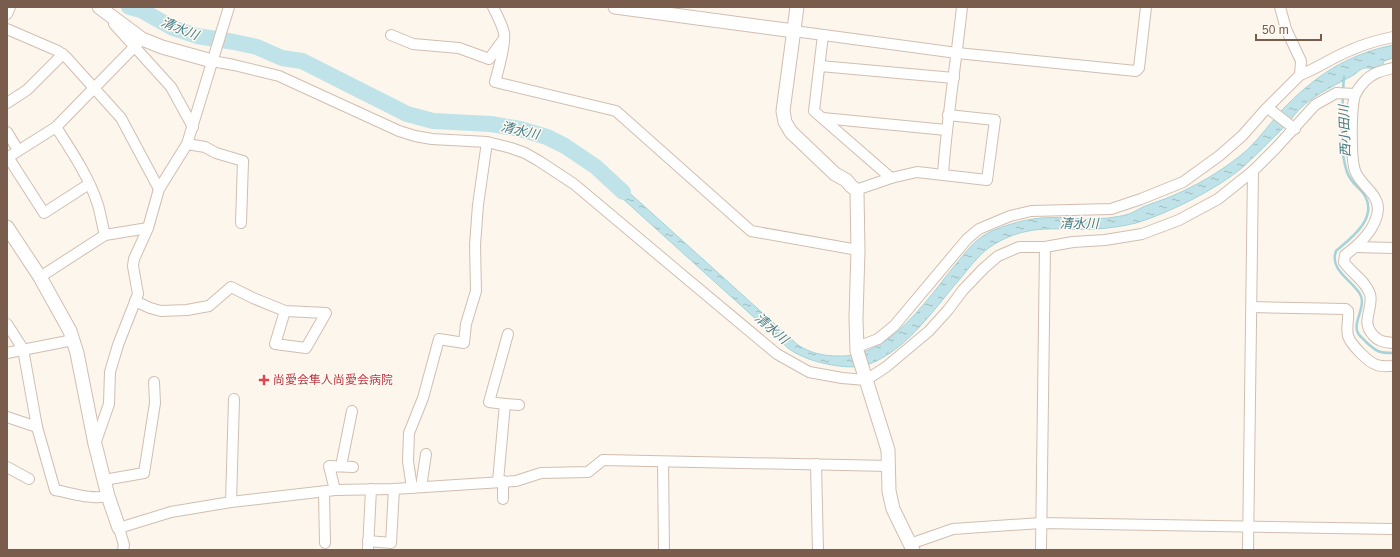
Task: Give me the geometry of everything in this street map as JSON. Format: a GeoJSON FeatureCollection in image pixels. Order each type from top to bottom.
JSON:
{"type":"FeatureCollection","features":[{"type":"Feature","properties":{"kind":"street"},"geometry":{"type":"LineString","coordinates":[[7,14],[10,7]]}},
{"type":"Feature","properties":{"kind":"street"},"geometry":{"type":"LineString","coordinates":[[99,7],[139,43],[171,87],[193,126]]}},
{"type":"Feature","properties":{"kind":"street"},"geometry":{"type":"LineString","coordinates":[[95,444],[109,404],[110,372],[138,294],[133,262],[148,228],[159,189],[187,144],[229,7]]}},
{"type":"Feature","properties":{"kind":"street"},"geometry":{"type":"LineString","coordinates":[[493,7],[504,32],[505,39],[495,82],[616,111],[751,231],[858,250]]}},
{"type":"Feature","properties":{"kind":"street"},"geometry":{"type":"LineString","coordinates":[[615,7],[957,53],[1136,71],[1139,68],[1146,7]]}},
{"type":"Feature","properties":{"kind":"street"},"geometry":{"type":"LineString","coordinates":[[797,7],[783,111],[785,122],[791,132],[825,164],[856,190],[858,250],[856,318],[857,349],[888,450],[889,490],[893,509],[911,547],[953,529],[1041,523],[1393,529]]}},
{"type":"Feature","properties":{"kind":"street"},"geometry":{"type":"LineString","coordinates":[[943,174],[946,130],[954,78],[962,7]]}},
{"type":"Feature","properties":{"kind":"street"},"geometry":{"type":"LineString","coordinates":[[1280,7],[1286,29],[1301,61],[1300,75]]}},
{"type":"Feature","properties":{"kind":"street"},"geometry":{"type":"LineString","coordinates":[[7,29],[63,54],[121,118],[159,189]]}},
{"type":"Feature","properties":{"kind":"street"},"geometry":{"type":"LineString","coordinates":[[392,35],[413,44],[459,48],[489,59],[505,39]]}},
{"type":"Feature","properties":{"kind":"street"},"geometry":{"type":"LineString","coordinates":[[823,35],[814,112],[823,118],[891,178]]}},
{"type":"Feature","properties":{"kind":"street"},"geometry":{"type":"LineString","coordinates":[[857,349],[878,339],[894,326],[966,238],[979,229],[1010,216],[1031,211],[1111,209],[1183,182],[1219,156],[1242,136],[1300,75],[1313,70],[1351,50],[1393,37]]}},
{"type":"Feature","properties":{"kind":"street"},"geometry":{"type":"LineString","coordinates":[[139,43],[162,47],[212,61],[234,64],[279,76],[414,136],[441,140],[487,142],[525,153],[574,184],[777,354],[809,372],[842,378],[865,376],[886,367],[929,331],[948,310],[963,290],[998,256],[1019,247],[1045,247],[1073,242],[1105,240],[1142,234],[1172,223],[1218,199],[1253,171],[1295,129],[1315,105],[1336,93],[1355,94]]}},
{"type":"Feature","properties":{"kind":"street"},"geometry":{"type":"LineString","coordinates":[[89,184],[44,212],[8,157],[56,128],[139,43]]}},
{"type":"Feature","properties":{"kind":"street"},"geometry":{"type":"LineString","coordinates":[[7,103],[27,90],[63,54]]}},
{"type":"Feature","properties":{"kind":"street"},"geometry":{"type":"LineString","coordinates":[[820,66],[954,78]]}},
{"type":"Feature","properties":{"kind":"street"},"geometry":{"type":"LineString","coordinates":[[1393,68],[1375,73],[1363,83],[1355,94],[1352,137],[1353,163],[1356,173],[1375,197],[1378,209],[1375,221],[1369,231],[1356,247],[1345,255],[1344,262],[1348,268],[1365,284],[1370,295],[1367,324],[1368,330],[1377,340],[1393,343]]}},
{"type":"Feature","properties":{"kind":"street"},"geometry":{"type":"LineString","coordinates":[[1268,108],[1295,129]]}},
{"type":"Feature","properties":{"kind":"street"},"geometry":{"type":"LineString","coordinates":[[856,190],[891,178],[917,172],[987,180],[995,120],[948,115]]}},
{"type":"Feature","properties":{"kind":"street"},"geometry":{"type":"LineString","coordinates":[[823,118],[946,130]]}},
{"type":"Feature","properties":{"kind":"street"},"geometry":{"type":"LineString","coordinates":[[56,128],[79,163],[98,204],[104,235]]}},
{"type":"Feature","properties":{"kind":"street"},"geometry":{"type":"LineString","coordinates":[[7,132],[18,150]]}},
{"type":"Feature","properties":{"kind":"street"},"geometry":{"type":"LineString","coordinates":[[416,487],[408,461],[409,433],[423,398],[439,339],[464,343],[466,324],[476,291],[475,245],[478,205],[487,142]]}},
{"type":"Feature","properties":{"kind":"street"},"geometry":{"type":"LineString","coordinates":[[187,144],[205,146],[216,153],[243,161],[241,223]]}},
{"type":"Feature","properties":{"kind":"street"},"geometry":{"type":"LineString","coordinates":[[1248,550],[1253,171]]}},
{"type":"Feature","properties":{"kind":"street"},"geometry":{"type":"LineString","coordinates":[[7,227],[40,277],[66,321],[73,340],[95,444],[108,496],[124,545],[123,550]]}},
{"type":"Feature","properties":{"kind":"street"},"geometry":{"type":"LineString","coordinates":[[40,277],[104,235],[148,228]]}},
{"type":"Feature","properties":{"kind":"street"},"geometry":{"type":"LineString","coordinates":[[1041,550],[1045,247]]}},
{"type":"Feature","properties":{"kind":"street"},"geometry":{"type":"LineString","coordinates":[[1356,247],[1393,248]]}},
{"type":"Feature","properties":{"kind":"street"},"geometry":{"type":"LineString","coordinates":[[135,301],[150,308],[162,311],[187,310],[209,306],[230,287],[252,298],[285,311],[326,313],[306,348],[275,344],[285,311]]}},
{"type":"Feature","properties":{"kind":"street"},"geometry":{"type":"LineString","coordinates":[[1252,307],[1346,309],[1348,311],[1348,336],[1355,346],[1374,364],[1378,366],[1393,366]]}},
{"type":"Feature","properties":{"kind":"street"},"geometry":{"type":"LineString","coordinates":[[7,324],[23,350],[38,427],[55,490],[102,498],[108,496]]}},
{"type":"Feature","properties":{"kind":"street"},"geometry":{"type":"LineString","coordinates":[[508,334],[489,402],[519,405]]}},
{"type":"Feature","properties":{"kind":"street"},"geometry":{"type":"LineString","coordinates":[[7,353],[73,340]]}},
{"type":"Feature","properties":{"kind":"street"},"geometry":{"type":"LineString","coordinates":[[104,480],[144,473],[155,402],[154,382]]}},
{"type":"Feature","properties":{"kind":"street"},"geometry":{"type":"LineString","coordinates":[[231,502],[234,399]]}},
{"type":"Feature","properties":{"kind":"street"},"geometry":{"type":"LineString","coordinates":[[503,499],[501,481],[505,404]]}},
{"type":"Feature","properties":{"kind":"street"},"geometry":{"type":"LineString","coordinates":[[340,466],[352,411]]}},
{"type":"Feature","properties":{"kind":"street"},"geometry":{"type":"LineString","coordinates":[[7,417],[38,427]]}},
{"type":"Feature","properties":{"kind":"street"},"geometry":{"type":"LineString","coordinates":[[416,487],[426,454]]}},
{"type":"Feature","properties":{"kind":"street"},"geometry":{"type":"LineString","coordinates":[[119,528],[171,512],[231,502],[336,490],[394,489],[516,481],[541,473],[588,472],[603,460],[889,466]]}},
{"type":"Feature","properties":{"kind":"street"},"geometry":{"type":"LineString","coordinates":[[663,462],[664,550]]}},
{"type":"Feature","properties":{"kind":"street"},"geometry":{"type":"LineString","coordinates":[[816,464],[818,550]]}},
{"type":"Feature","properties":{"kind":"street"},"geometry":{"type":"LineString","coordinates":[[336,490],[329,466],[353,467]]}},
{"type":"Feature","properties":{"kind":"street"},"geometry":{"type":"LineString","coordinates":[[7,467],[29,479]]}},
{"type":"Feature","properties":{"kind":"street"},"geometry":{"type":"LineString","coordinates":[[371,489],[368,546],[391,542],[394,489]]}},
{"type":"Feature","properties":{"kind":"street"},"geometry":{"type":"LineString","coordinates":[[324,492],[325,543]]}},
{"type":"Feature","properties":{"kind":"water"},"geometry":{"type":"Polygon","coordinates":[[[1393,45],[1393,58],[1384,61],[1382,66],[1373,70],[1370,68],[1361,69],[1352,76],[1315,97],[1301,107],[1286,125],[1243,167],[1220,184],[1178,207],[1149,219],[1117,227],[1098,229],[1032,230],[1007,238],[993,245],[975,261],[909,338],[885,356],[867,365],[856,367],[844,367],[822,363],[789,349],[612,189],[608,177],[609,176],[633,196],[798,345],[822,355],[838,356],[857,354],[874,347],[891,337],[906,324],[920,309],[967,250],[985,235],[1006,226],[1033,219],[1099,219],[1124,215],[1177,194],[1207,179],[1240,156],[1256,141],[1294,98],[1332,68],[1360,55],[1393,45]]]}},
{"type":"Feature","properties":{"kind":"waterway","name":"清水川"},"geometry":{"type":"LineString","coordinates":[[129,7],[141,10],[173,28],[197,36],[257,47],[282,58],[302,61],[407,114],[433,121],[491,124],[520,129],[547,137],[565,146],[596,167],[623,192]]}},
{"type":"Feature","properties":{"kind":"waterway","name":"西小田川"},"geometry":{"type":"LineString","coordinates":[[1343,90],[1344,77]]}},
{"type":"Feature","properties":{"kind":"waterway","name":"西小田川"},"geometry":{"type":"LineString","coordinates":[[1343,95],[1342,134],[1344,163],[1351,180],[1365,196],[1368,204],[1368,213],[1361,228],[1336,251],[1336,264],[1338,269],[1356,289],[1362,299],[1357,324],[1359,334],[1376,350],[1384,353],[1393,353]]}},
{"type":"Feature","properties":{"kind":"place","name":"尚愛会隼人尚愛会病院"},"geometry":{"type":"Point","coordinates":[264,380]}}]}
